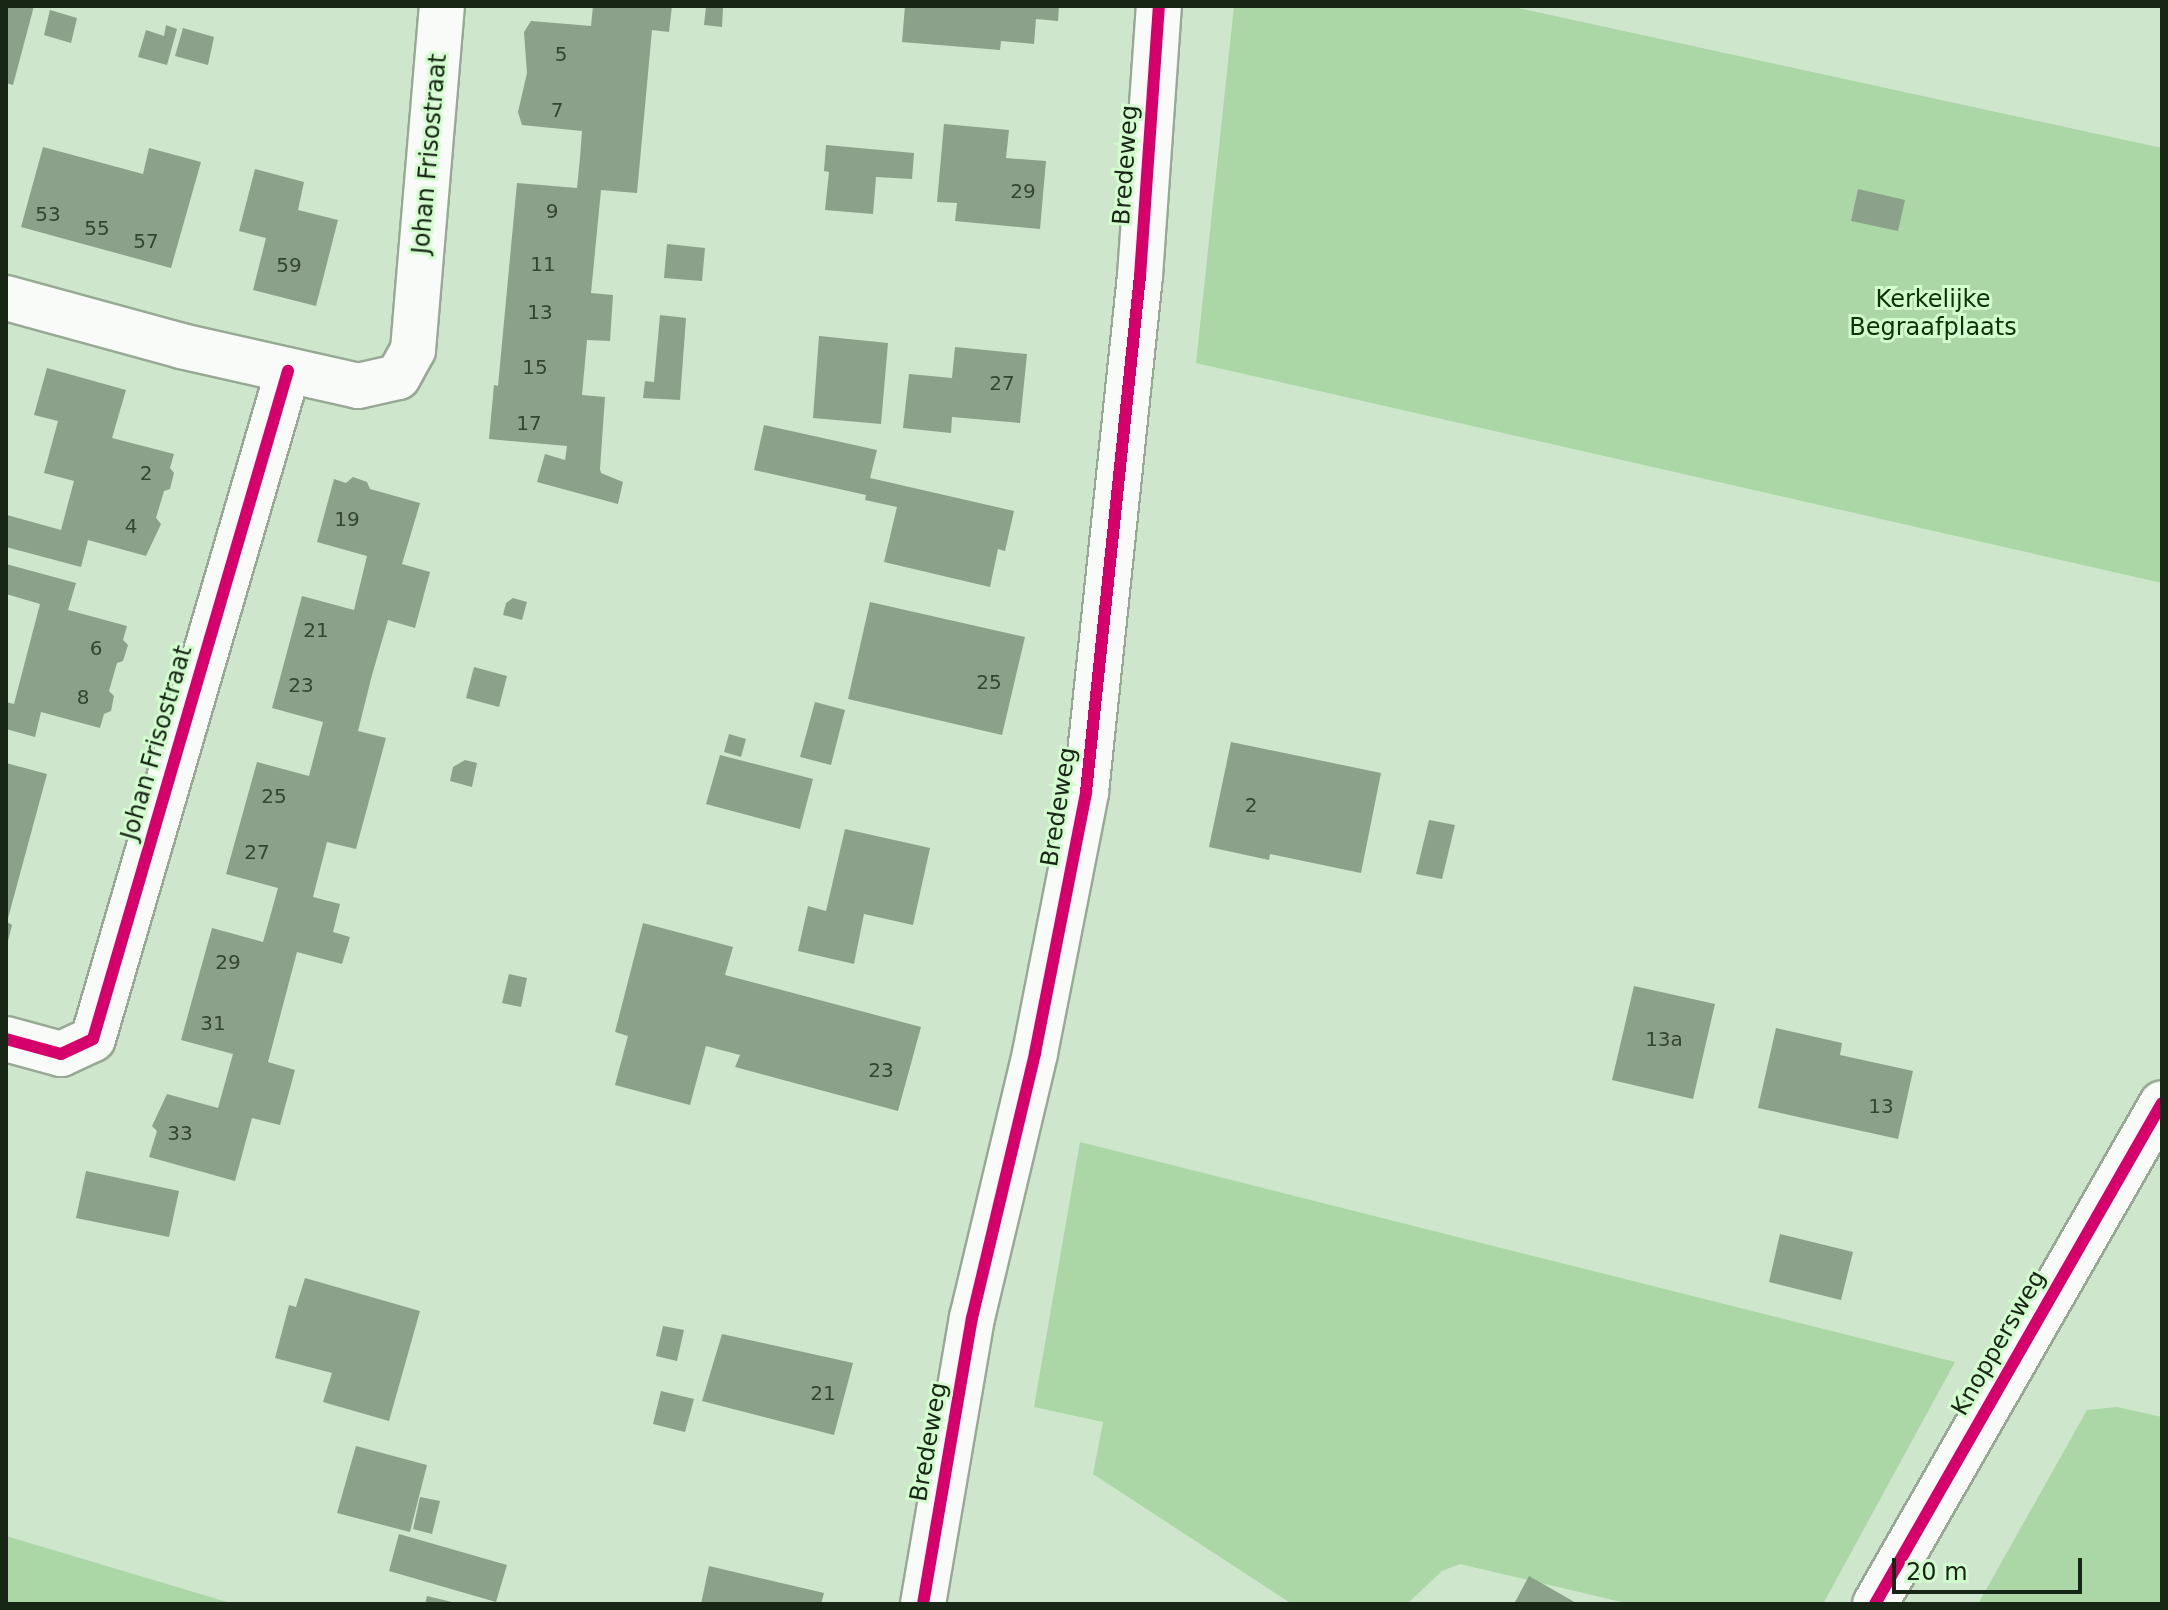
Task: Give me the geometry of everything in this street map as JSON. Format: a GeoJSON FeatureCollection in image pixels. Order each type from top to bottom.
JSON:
{"type":"FeatureCollection","features":[{"type":"Feature","properties":{"kind":"street","name":"Johan Frisostraat"},"geometry":{"type":"LineString","coordinates":[[6,298],[288,371],[358,386],[398,377],[413,350],[442,6]]}},
{"type":"Feature","properties":{"kind":"street","name":"Bredeweg"},"geometry":{"type":"LineString","coordinates":[[923,1604],[972,1318],[1035,1053],[1086,792],[1140,276],[1159,6]]}},
{"type":"Feature","properties":{"kind":"street","name":"Johan Frisostraat"},"geometry":{"type":"LineString","coordinates":[[6,1039],[61,1054],[93,1039],[288,371]]}},
{"type":"Feature","properties":{"kind":"street","name":"Knoppersweg"},"geometry":{"type":"LineString","coordinates":[[1875,1604],[2162,1103]]}},
{"type":"Feature","properties":{"kind":"green space","name":"Kerkelijke Begraafplaats"},"geometry":{"type":"Polygon","coordinates":[[[1234,6],[1509,6],[2162,148],[2162,583],[1196,363],[1234,6]]]}},
{"type":"Feature","properties":{"kind":"green space"},"geometry":{"type":"Polygon","coordinates":[[[1080,1142],[1955,1362],[1823,1604],[1630,1604],[1460,1564],[1442,1571],[1407,1604],[1292,1604],[1093,1474],[1103,1422],[1034,1407],[1080,1142]]]}},
{"type":"Feature","properties":{"kind":"green space"},"geometry":{"type":"Polygon","coordinates":[[[2117,1407],[2162,1417],[2162,1604],[1978,1604],[2087,1410],[2117,1407]]]}},
{"type":"Feature","properties":{"kind":"green space"},"geometry":{"type":"Polygon","coordinates":[[[6,1536],[234,1604],[6,1604],[6,1536]]]}},
{"type":"Feature","properties":{"kind":"building"},"geometry":{"type":"Polygon","coordinates":[[[7,6],[34,6],[13,85],[6,83],[7,6]]]}},
{"type":"Feature","properties":{"kind":"building"},"geometry":{"type":"Polygon","coordinates":[[[593,6],[672,6],[669,32],[652,30],[637,193],[601,190],[591,293],[613,295],[610,341],[587,340],[582,395],[605,397],[600,469],[601,473],[623,482],[618,504],[537,482],[545,454],[565,460],[567,446],[489,439],[494,385],[498,386],[517,183],[577,188],[580,158],[582,131],[522,125],[518,112],[527,73],[524,32],[531,21],[591,26],[593,6]]]}},
{"type":"Feature","properties":{"kind":"building"},"geometry":{"type":"Polygon","coordinates":[[[905,6],[1059,6],[1058,21],[1036,19],[1034,44],[1001,41],[1000,50],[902,42],[905,6]]]}},
{"type":"Feature","properties":{"kind":"building"},"geometry":{"type":"Polygon","coordinates":[[[706,7],[723,8],[722,27],[704,25],[706,7]]]}},
{"type":"Feature","properties":{"kind":"building"},"geometry":{"type":"Polygon","coordinates":[[[50,10],[77,18],[71,43],[44,35],[50,10]]]}},
{"type":"Feature","properties":{"kind":"building"},"geometry":{"type":"Polygon","coordinates":[[[166,25],[177,29],[167,65],[138,57],[146,30],[164,36],[166,25]]]}},
{"type":"Feature","properties":{"kind":"building"},"geometry":{"type":"Polygon","coordinates":[[[183,28],[214,37],[208,65],[175,56],[183,28]]]}},
{"type":"Feature","properties":{"kind":"building"},"geometry":{"type":"Polygon","coordinates":[[[944,124],[1009,130],[1006,158],[1046,161],[1040,229],[955,221],[957,203],[937,202],[944,124]]]}},
{"type":"Feature","properties":{"kind":"building"},"geometry":{"type":"Polygon","coordinates":[[[826,145],[914,153],[912,179],[876,177],[873,214],[825,210],[829,172],[824,171],[826,145]]]}},
{"type":"Feature","properties":{"kind":"building"},"geometry":{"type":"Polygon","coordinates":[[[43,147],[143,174],[149,148],[201,162],[171,268],[21,227],[43,147]]]}},
{"type":"Feature","properties":{"kind":"building"},"geometry":{"type":"Polygon","coordinates":[[[255,169],[304,182],[298,210],[338,220],[316,306],[253,290],[266,238],[239,231],[255,169]]]}},
{"type":"Feature","properties":{"kind":"building"},"geometry":{"type":"Polygon","coordinates":[[[1858,189],[1905,200],[1898,231],[1851,221],[1858,189]]]}},
{"type":"Feature","properties":{"kind":"building"},"geometry":{"type":"Polygon","coordinates":[[[667,244],[705,248],[702,281],[664,278],[667,244]]]}},
{"type":"Feature","properties":{"kind":"building"},"geometry":{"type":"Polygon","coordinates":[[[660,315],[686,318],[680,400],[643,398],[645,381],[654,382],[660,315]]]}},
{"type":"Feature","properties":{"kind":"building"},"geometry":{"type":"Polygon","coordinates":[[[819,336],[888,343],[881,424],[813,418],[819,336]]]}},
{"type":"Feature","properties":{"kind":"building"},"geometry":{"type":"Polygon","coordinates":[[[955,347],[1027,354],[1020,423],[952,417],[951,433],[903,428],[909,374],[952,378],[955,347]]]}},
{"type":"Feature","properties":{"kind":"building"},"geometry":{"type":"Polygon","coordinates":[[[47,368],[126,390],[112,438],[174,454],[170,489],[164,491],[156,518],[161,524],[146,556],[88,540],[81,567],[6,547],[7,515],[61,530],[74,481],[44,473],[58,421],[34,415],[47,368]]]}},
{"type":"Feature","properties":{"kind":"building"},"geometry":{"type":"Polygon","coordinates":[[[764,425],[877,450],[870,478],[1014,511],[1005,551],[998,549],[990,587],[884,562],[897,507],[865,500],[866,495],[754,470],[764,425]]]}},
{"type":"Feature","properties":{"kind":"building"},"geometry":{"type":"Polygon","coordinates":[[[353,477],[367,482],[370,489],[420,503],[402,564],[430,572],[415,628],[388,620],[372,675],[358,731],[386,738],[356,849],[327,842],[313,897],[340,904],[333,932],[350,937],[342,964],[297,952],[268,1062],[295,1070],[280,1125],[252,1118],[235,1181],[149,1157],[157,1131],[152,1126],[167,1094],[218,1108],[233,1054],[181,1040],[212,928],[263,942],[278,888],[226,874],[257,762],[309,776],[323,722],[272,708],[302,596],[354,610],[367,556],[317,542],[334,479],[346,483],[353,477]]]}},
{"type":"Feature","properties":{"kind":"building"},"geometry":{"type":"Polygon","coordinates":[[[6,564],[76,583],[68,610],[127,626],[123,640],[128,645],[123,661],[117,663],[109,691],[114,696],[111,711],[104,714],[100,728],[41,712],[35,737],[6,729],[6,702],[14,704],[40,604],[6,594],[6,564]]]}},
{"type":"Feature","properties":{"kind":"building"},"geometry":{"type":"Polygon","coordinates":[[[513,598],[527,602],[522,620],[503,615],[506,603],[513,598]]]}},
{"type":"Feature","properties":{"kind":"building"},"geometry":{"type":"Polygon","coordinates":[[[870,602],[1025,637],[1002,735],[848,699],[870,602]]]}},
{"type":"Feature","properties":{"kind":"building"},"geometry":{"type":"Polygon","coordinates":[[[474,667],[507,676],[499,707],[466,698],[474,667]]]}},
{"type":"Feature","properties":{"kind":"building"},"geometry":{"type":"Polygon","coordinates":[[[815,702],[845,710],[831,765],[800,757],[815,702]]]}},
{"type":"Feature","properties":{"kind":"building"},"geometry":{"type":"Polygon","coordinates":[[[729,734],[746,739],[741,757],[724,752],[729,734]]]}},
{"type":"Feature","properties":{"kind":"building"},"geometry":{"type":"Polygon","coordinates":[[[1231,742],[1381,773],[1361,873],[1270,854],[1269,860],[1209,847],[1231,742]]]}},
{"type":"Feature","properties":{"kind":"building"},"geometry":{"type":"Polygon","coordinates":[[[720,755],[813,779],[800,829],[706,804],[720,755]]]}},
{"type":"Feature","properties":{"kind":"building"},"geometry":{"type":"Polygon","coordinates":[[[465,760],[477,763],[472,787],[450,781],[453,767],[465,760]]]}},
{"type":"Feature","properties":{"kind":"building"},"geometry":{"type":"Polygon","coordinates":[[[6,763],[47,774],[7,922],[12,925],[7,945],[6,945],[6,763]]]}},
{"type":"Feature","properties":{"kind":"building"},"geometry":{"type":"Polygon","coordinates":[[[1429,820],[1455,825],[1442,879],[1416,874],[1429,820]]]}},
{"type":"Feature","properties":{"kind":"building"},"geometry":{"type":"Polygon","coordinates":[[[845,829],[930,848],[913,925],[864,914],[854,964],[798,951],[808,906],[826,911],[845,829]]]}},
{"type":"Feature","properties":{"kind":"building"},"geometry":{"type":"Polygon","coordinates":[[[643,923],[733,947],[725,975],[921,1027],[898,1111],[735,1067],[740,1055],[706,1046],[690,1105],[615,1085],[628,1036],[615,1032],[643,923]]]}},
{"type":"Feature","properties":{"kind":"building"},"geometry":{"type":"Polygon","coordinates":[[[509,974],[527,978],[521,1007],[502,1003],[509,974]]]}},
{"type":"Feature","properties":{"kind":"building"},"geometry":{"type":"Polygon","coordinates":[[[1634,986],[1715,1004],[1693,1099],[1612,1080],[1634,986]]]}},
{"type":"Feature","properties":{"kind":"building"},"geometry":{"type":"Polygon","coordinates":[[[1776,1028],[1842,1043],[1840,1055],[1913,1071],[1898,1139],[1758,1108],[1776,1028]]]}},
{"type":"Feature","properties":{"kind":"building"},"geometry":{"type":"Polygon","coordinates":[[[86,1171],[179,1191],[169,1237],[76,1218],[86,1171]]]}},
{"type":"Feature","properties":{"kind":"building"},"geometry":{"type":"Polygon","coordinates":[[[1780,1234],[1853,1252],[1841,1300],[1769,1282],[1780,1234]]]}},
{"type":"Feature","properties":{"kind":"building"},"geometry":{"type":"Polygon","coordinates":[[[305,1278],[420,1311],[389,1421],[323,1402],[332,1373],[275,1358],[289,1305],[296,1307],[305,1278]]]}},
{"type":"Feature","properties":{"kind":"building"},"geometry":{"type":"Polygon","coordinates":[[[663,1326],[684,1330],[677,1361],[656,1356],[663,1326]]]}},
{"type":"Feature","properties":{"kind":"building"},"geometry":{"type":"Polygon","coordinates":[[[722,1334],[853,1363],[834,1435],[702,1401],[722,1334]]]}},
{"type":"Feature","properties":{"kind":"building"},"geometry":{"type":"Polygon","coordinates":[[[661,1391],[694,1399],[685,1432],[653,1424],[661,1391]]]}},
{"type":"Feature","properties":{"kind":"building"},"geometry":{"type":"Polygon","coordinates":[[[356,1446],[427,1465],[410,1532],[337,1513],[356,1446]]]}},
{"type":"Feature","properties":{"kind":"building"},"geometry":{"type":"Polygon","coordinates":[[[420,1497],[440,1501],[432,1534],[413,1529],[420,1497]]]}},
{"type":"Feature","properties":{"kind":"building"},"geometry":{"type":"Polygon","coordinates":[[[399,1534],[507,1565],[496,1602],[389,1571],[399,1534]]]}},
{"type":"Feature","properties":{"kind":"building"},"geometry":{"type":"Polygon","coordinates":[[[709,1566],[824,1593],[821,1604],[701,1604],[709,1566]]]}},
{"type":"Feature","properties":{"kind":"building"},"geometry":{"type":"Polygon","coordinates":[[[1529,1576],[1578,1604],[1514,1604],[1529,1576]]]}},
{"type":"Feature","properties":{"kind":"building"},"geometry":{"type":"Polygon","coordinates":[[[427,1596],[456,1603],[456,1604],[425,1604],[427,1596]]]}},
{"type":"Feature","properties":{"kind":"cycle path"},"geometry":{"type":"LineString","coordinates":[[923,1604],[972,1318],[1035,1053],[1086,792],[1140,276],[1159,6]]}},
{"type":"Feature","properties":{"kind":"cycle path"},"geometry":{"type":"LineString","coordinates":[[6,1039],[61,1054],[93,1039],[288,371]]}},
{"type":"Feature","properties":{"kind":"cycle path"},"geometry":{"type":"LineString","coordinates":[[1875,1604],[2162,1103]]}}]}
